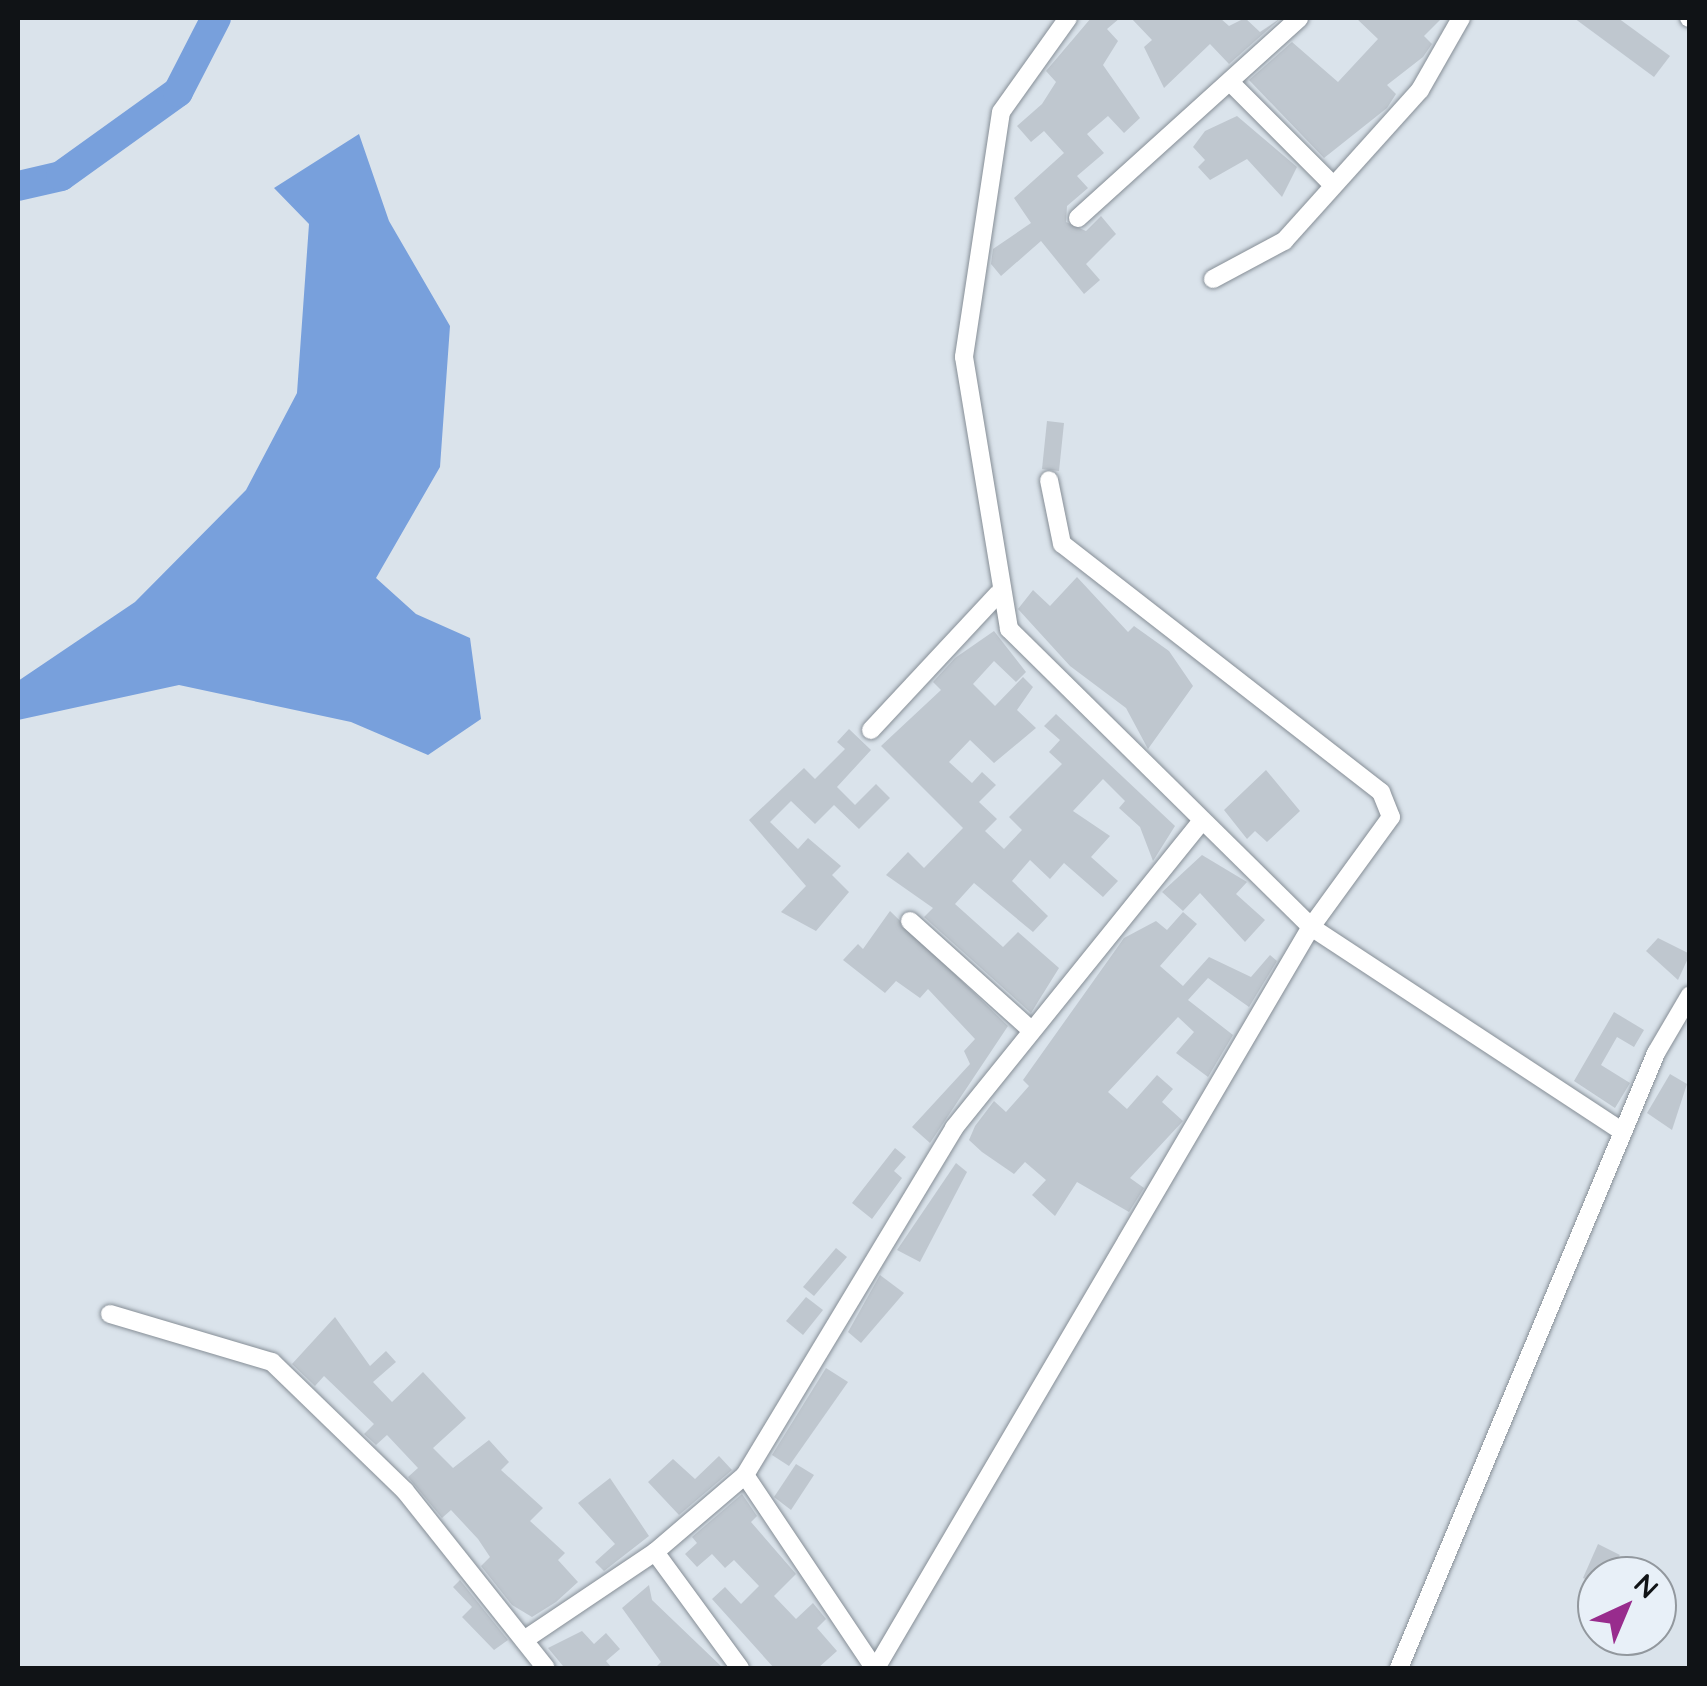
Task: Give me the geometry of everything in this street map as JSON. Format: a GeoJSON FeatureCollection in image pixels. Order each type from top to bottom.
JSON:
{"type":"FeatureCollection","features":[{"type":"Feature","properties":{"kind":"street"},"geometry":{"type":"LineString","coordinates":[[1068,18],[1000,112],[974,262],[964,401],[998,594],[1009,629],[1199,824],[1318,931],[1623,1132]]}},
{"type":"Feature","properties":{"kind":"street"},"geometry":{"type":"LineString","coordinates":[[1078,218],[1232,84],[1298,18]]}},
{"type":"Feature","properties":{"kind":"street"},"geometry":{"type":"LineString","coordinates":[[1213,280],[1284,241],[1330,182],[1420,90],[1461,18]]}},
{"type":"Feature","properties":{"kind":"street"},"geometry":{"type":"LineString","coordinates":[[1232,84],[1330,182]]}},
{"type":"Feature","properties":{"kind":"street"},"geometry":{"type":"LineString","coordinates":[[745,1475],[875,1668],[1318,931],[1386,827],[1390,801],[1069,550],[1054,529],[1049,480]]}},
{"type":"Feature","properties":{"kind":"street"},"geometry":{"type":"LineString","coordinates":[[871,730],[998,594]]}},
{"type":"Feature","properties":{"kind":"street"},"geometry":{"type":"LineString","coordinates":[[524,1640],[655,1552],[745,1475],[886,1229],[1029,1028],[1199,824]]}},
{"type":"Feature","properties":{"kind":"street"},"geometry":{"type":"LineString","coordinates":[[910,921],[1029,1028]]}},
{"type":"Feature","properties":{"kind":"street"},"geometry":{"type":"LineString","coordinates":[[1398,1668],[1623,1132],[1690,995]]}},
{"type":"Feature","properties":{"kind":"street"},"geometry":{"type":"LineString","coordinates":[[110,1314],[272,1362],[393,1479],[546,1668]]}},
{"type":"Feature","properties":{"kind":"street"},"geometry":{"type":"LineString","coordinates":[[655,1552],[740,1668]]}},
{"type":"Feature","properties":{"kind":"water"},"geometry":{"type":"Polygon","coordinates":[[[359,134],[389,221],[450,326],[440,467],[376,578],[416,614],[470,638],[481,719],[428,755],[351,722],[179,685],[18,720],[18,681],[135,602],[246,490],[297,393],[309,224],[274,188],[359,134]]]}},
{"type":"Feature","properties":{"kind":"building"},"geometry":{"type":"Polygon","coordinates":[[[1091,18],[1120,18],[1107,29],[1118,41],[1103,65],[1140,118],[1124,133],[1108,116],[1087,134],[1104,153],[1077,176],[1088,188],[1067,206],[1066,222],[1086,231],[1101,216],[1116,234],[1086,264],[1100,280],[1084,294],[1041,241],[1001,276],[991,264],[993,249],[1031,223],[1014,198],[1064,153],[1044,131],[1031,142],[1017,126],[1042,104],[1056,82],[1046,71],[1091,18]]]}},
{"type":"Feature","properties":{"kind":"building"},"geometry":{"type":"Polygon","coordinates":[[[1131,18],[1220,18],[1229,26],[1245,18],[1260,32],[1281,18],[1229,64],[1210,44],[1164,88],[1144,47],[1152,40],[1131,18]]]}},
{"type":"Feature","properties":{"kind":"building"},"geometry":{"type":"Polygon","coordinates":[[[1356,18],[1442,18],[1424,36],[1432,44],[1423,57],[1387,85],[1396,94],[1387,108],[1324,158],[1249,80],[1292,42],[1338,82],[1378,39],[1356,18]]]}},
{"type":"Feature","properties":{"kind":"building"},"geometry":{"type":"Polygon","coordinates":[[[1574,18],[1618,18],[1670,56],[1654,77],[1574,18]]]}},
{"type":"Feature","properties":{"kind":"building"},"geometry":{"type":"Polygon","coordinates":[[[1237,116],[1297,167],[1282,197],[1247,159],[1210,180],[1198,167],[1205,160],[1193,147],[1205,131],[1237,116]]]}},
{"type":"Feature","properties":{"kind":"building"},"geometry":{"type":"Polygon","coordinates":[[[1047,421],[1064,423],[1059,471],[1042,469],[1047,421]]]}},
{"type":"Feature","properties":{"kind":"building"},"geometry":{"type":"Polygon","coordinates":[[[1077,577],[1128,632],[1134,626],[1169,651],[1193,686],[1148,749],[1126,708],[1070,666],[1018,609],[1033,590],[1050,606],[1077,577]]]}},
{"type":"Feature","properties":{"kind":"building"},"geometry":{"type":"Polygon","coordinates":[[[994,631],[1026,672],[1016,682],[994,661],[973,684],[995,706],[1023,677],[1033,687],[1017,710],[1036,728],[994,763],[970,740],[949,762],[972,783],[982,772],[996,785],[979,802],[997,819],[985,831],[1004,849],[1022,830],[1009,817],[1062,764],[1049,752],[1060,740],[1044,726],[1056,714],[1175,826],[1153,861],[1140,827],[1119,808],[1125,801],[1103,779],[1073,811],[1110,836],[1091,857],[1118,881],[1103,897],[1064,863],[1050,879],[1030,860],[1012,881],[1048,916],[1033,932],[974,883],[955,904],[1003,947],[1018,932],[1059,968],[1031,1013],[924,917],[933,908],[886,875],[908,852],[924,868],[963,828],[881,746],[941,690],[933,682],[955,658],[994,631]]]}},
{"type":"Feature","properties":{"kind":"building"},"geometry":{"type":"Polygon","coordinates":[[[849,729],[871,750],[837,787],[855,805],[876,784],[890,798],[859,829],[834,805],[815,824],[791,801],[770,822],[798,849],[808,838],[841,866],[832,875],[849,892],[816,931],[781,912],[806,886],[749,820],[804,768],[815,779],[845,749],[837,742],[849,729]]]}},
{"type":"Feature","properties":{"kind":"building"},"geometry":{"type":"Polygon","coordinates":[[[1266,770],[1300,811],[1267,842],[1255,831],[1247,839],[1224,810],[1266,770]]]}},
{"type":"Feature","properties":{"kind":"building"},"geometry":{"type":"Polygon","coordinates":[[[1202,855],[1247,882],[1236,894],[1265,920],[1245,942],[1200,893],[1183,911],[1162,892],[1202,855]]]}},
{"type":"Feature","properties":{"kind":"building"},"geometry":{"type":"Polygon","coordinates":[[[890,911],[1008,1026],[930,1143],[912,1127],[970,1064],[964,1051],[975,1039],[928,989],[920,998],[896,981],[885,993],[843,960],[858,944],[863,949],[890,911]]]}},
{"type":"Feature","properties":{"kind":"building"},"geometry":{"type":"Polygon","coordinates":[[[1183,912],[1197,924],[1160,966],[1183,986],[1209,957],[1251,977],[1270,955],[1277,961],[1249,1007],[1208,978],[1188,1000],[1233,1035],[1208,1077],[1176,1053],[1194,1032],[1178,1017],[1108,1092],[1127,1109],[1157,1075],[1173,1089],[1162,1102],[1183,1121],[1130,1178],[1144,1188],[1129,1212],[1077,1182],[1055,1216],[1032,1195],[1046,1180],[1025,1162],[1014,1174],[969,1140],[994,1101],[1006,1112],[1029,1086],[1023,1080],[1124,938],[1156,921],[1167,930],[1183,912]]]}},
{"type":"Feature","properties":{"kind":"building"},"geometry":{"type":"Polygon","coordinates":[[[1658,938],[1690,954],[1678,980],[1646,951],[1658,938]]]}},
{"type":"Feature","properties":{"kind":"building"},"geometry":{"type":"Polygon","coordinates":[[[1614,1012],[1644,1030],[1634,1047],[1617,1037],[1601,1065],[1630,1083],[1615,1108],[1574,1081],[1614,1012]]]}},
{"type":"Feature","properties":{"kind":"building"},"geometry":{"type":"Polygon","coordinates":[[[1670,1074],[1687,1084],[1672,1130],[1647,1113],[1670,1074]]]}},
{"type":"Feature","properties":{"kind":"building"},"geometry":{"type":"Polygon","coordinates":[[[895,1148],[906,1157],[894,1171],[902,1178],[872,1219],[852,1203],[895,1148]]]}},
{"type":"Feature","properties":{"kind":"building"},"geometry":{"type":"Polygon","coordinates":[[[956,1163],[967,1172],[920,1262],[897,1250],[956,1163]]]}},
{"type":"Feature","properties":{"kind":"building"},"geometry":{"type":"Polygon","coordinates":[[[836,1248],[847,1257],[814,1296],[803,1287],[836,1248]]]}},
{"type":"Feature","properties":{"kind":"building"},"geometry":{"type":"Polygon","coordinates":[[[880,1275],[904,1293],[861,1343],[848,1332],[880,1275]]]}},
{"type":"Feature","properties":{"kind":"building"},"geometry":{"type":"Polygon","coordinates":[[[806,1297],[823,1310],[803,1335],[786,1321],[806,1297]]]}},
{"type":"Feature","properties":{"kind":"building"},"geometry":{"type":"Polygon","coordinates":[[[335,1317],[370,1366],[386,1351],[396,1362],[373,1382],[392,1402],[423,1372],[466,1418],[433,1448],[453,1468],[489,1440],[509,1462],[501,1470],[543,1508],[530,1521],[565,1553],[558,1560],[578,1582],[556,1602],[532,1617],[512,1605],[481,1566],[490,1557],[478,1539],[451,1510],[442,1518],[408,1477],[418,1468],[387,1435],[376,1445],[364,1434],[374,1424],[324,1376],[315,1386],[292,1364],[335,1317]]]}},
{"type":"Feature","properties":{"kind":"building"},"geometry":{"type":"Polygon","coordinates":[[[826,1368],[848,1382],[789,1466],[772,1455],[826,1368]]]}},
{"type":"Feature","properties":{"kind":"building"},"geometry":{"type":"Polygon","coordinates":[[[719,1456],[732,1470],[679,1515],[648,1482],[673,1459],[695,1479],[719,1456]]]}},
{"type":"Feature","properties":{"kind":"building"},"geometry":{"type":"Polygon","coordinates":[[[796,1464],[814,1475],[791,1510],[774,1497],[796,1464]]]}},
{"type":"Feature","properties":{"kind":"building"},"geometry":{"type":"Polygon","coordinates":[[[610,1478],[649,1536],[604,1571],[595,1562],[615,1544],[578,1503],[610,1478]]]}},
{"type":"Feature","properties":{"kind":"building"},"geometry":{"type":"Polygon","coordinates":[[[742,1494],[757,1516],[751,1522],[796,1574],[774,1596],[796,1619],[813,1603],[826,1619],[817,1628],[837,1651],[818,1668],[774,1668],[712,1599],[725,1587],[741,1604],[759,1586],[734,1560],[725,1568],[712,1554],[697,1567],[685,1554],[697,1543],[692,1537],[742,1494]]]}},
{"type":"Feature","properties":{"kind":"building"},"geometry":{"type":"Polygon","coordinates":[[[1598,1544],[1620,1555],[1619,1556],[1593,1556],[1598,1544]]]}},
{"type":"Feature","properties":{"kind":"building"},"geometry":{"type":"Polygon","coordinates":[[[460,1580],[508,1640],[494,1650],[462,1617],[472,1607],[453,1587],[460,1580]]]}},
{"type":"Feature","properties":{"kind":"building"},"geometry":{"type":"Polygon","coordinates":[[[649,1585],[652,1600],[723,1668],[655,1668],[661,1662],[622,1608],[649,1585]]]}},
{"type":"Feature","properties":{"kind":"building"},"geometry":{"type":"Polygon","coordinates":[[[582,1631],[594,1644],[606,1633],[620,1649],[606,1661],[612,1668],[563,1666],[548,1648],[582,1631]]]}},
{"type":"Feature","properties":{"kind":"waterway"},"geometry":{"type":"LineString","coordinates":[[18,186],[61,176],[178,92],[216,18]]}}]}
